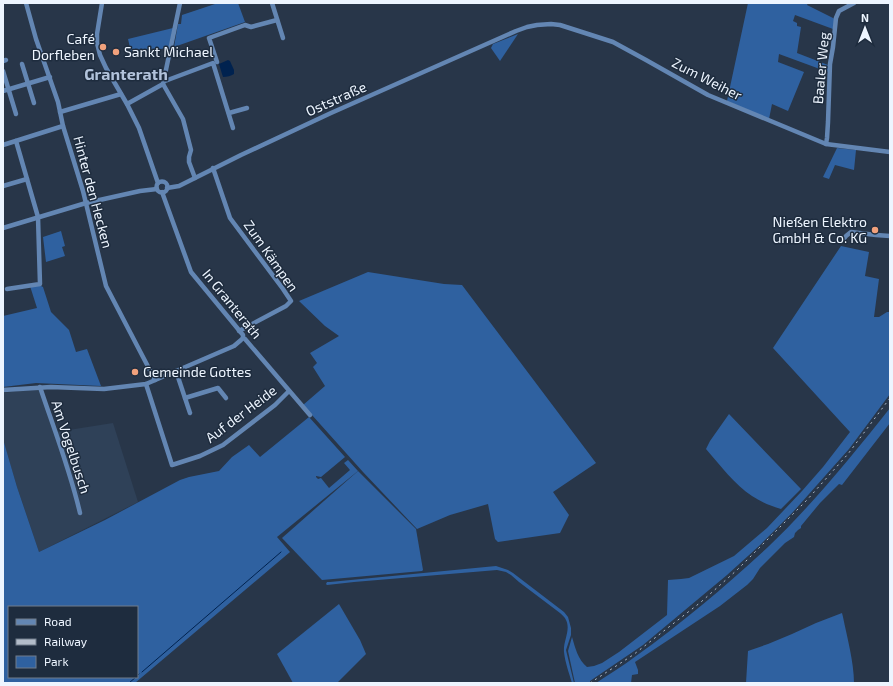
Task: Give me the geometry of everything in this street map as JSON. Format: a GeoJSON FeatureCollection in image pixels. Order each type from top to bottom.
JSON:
{"type":"FeatureCollection","features":[{"type":"Feature","properties":{"kind":"street","name":"Hinter den Hecken"},"geometry":{"type":"LineString","coordinates":[[26,3],[36,39],[58,102],[63,126],[83,191],[106,286],[155,380]]}},
{"type":"Feature","properties":{"kind":"street"},"geometry":{"type":"LineString","coordinates":[[102,3],[97,34],[97,43],[100,55],[139,128],[158,183],[156,189]]}},
{"type":"Feature","properties":{"kind":"street"},"geometry":{"type":"LineString","coordinates":[[180,3],[164,82],[183,119],[191,150],[189,162],[195,178]]}},
{"type":"Feature","properties":{"kind":"street"},"geometry":{"type":"LineString","coordinates":[[272,3],[283,38]]}},
{"type":"Feature","properties":{"kind":"street","name":"Baaler Weg"},"geometry":{"type":"LineString","coordinates":[[826,144],[830,64],[836,18],[839,11],[854,3]]}},
{"type":"Feature","properties":{"kind":"street"},"geometry":{"type":"LineString","coordinates":[[217,62],[209,38],[245,25],[251,27],[277,20]]}},
{"type":"Feature","properties":{"kind":"street","name":"Zum Weiher"},"geometry":{"type":"LineString","coordinates":[[516,32],[527,27],[551,24],[585,33],[613,42],[708,95],[826,144],[890,152]]}},
{"type":"Feature","properties":{"kind":"street","name":"Oststraße"},"geometry":{"type":"LineString","coordinates":[[167,188],[179,186],[331,113],[516,32]]}},
{"type":"Feature","properties":{"kind":"street"},"geometry":{"type":"LineString","coordinates":[[127,104],[164,82],[213,63],[233,128]]}},
{"type":"Feature","properties":{"kind":"street"},"geometry":{"type":"LineString","coordinates":[[22,64],[34,103]]}},
{"type":"Feature","properties":{"kind":"street"},"geometry":{"type":"LineString","coordinates":[[3,71],[16,114]]}},
{"type":"Feature","properties":{"kind":"street"},"geometry":{"type":"LineString","coordinates":[[3,91],[50,77]]}},
{"type":"Feature","properties":{"kind":"street"},"geometry":{"type":"LineString","coordinates":[[60,112],[121,94]]}},
{"type":"Feature","properties":{"kind":"street"},"geometry":{"type":"LineString","coordinates":[[229,113],[247,108]]}},
{"type":"Feature","properties":{"kind":"street"},"geometry":{"type":"LineString","coordinates":[[3,145],[63,126]]}},
{"type":"Feature","properties":{"kind":"street"},"geometry":{"type":"LineString","coordinates":[[7,289],[40,284],[38,217],[16,141]]}},
{"type":"Feature","properties":{"kind":"street","name":"Zum Kämpen"},"geometry":{"type":"LineString","coordinates":[[214,168],[230,218],[284,289],[291,301],[286,306],[239,331]]}},
{"type":"Feature","properties":{"kind":"street"},"geometry":{"type":"LineString","coordinates":[[3,186],[26,179]]}},
{"type":"Feature","properties":{"kind":"street"},"geometry":{"type":"LineString","coordinates":[[3,228],[86,203],[140,191],[156,189],[160,192],[165,191],[167,188],[164,182],[158,183]]}},
{"type":"Feature","properties":{"kind":"street","name":"In Granterath"},"geometry":{"type":"LineString","coordinates":[[162,192],[191,272],[243,335],[243,338],[246,339],[310,415]]}},
{"type":"Feature","properties":{"kind":"street"},"geometry":{"type":"LineString","coordinates":[[843,240],[851,232],[890,236]]}},
{"type":"Feature","properties":{"kind":"street","name":"Am Vogelbusch"},"geometry":{"type":"LineString","coordinates":[[3,390],[51,387],[104,390],[146,384],[234,346],[243,338]]}},
{"type":"Feature","properties":{"kind":"street"},"geometry":{"type":"LineString","coordinates":[[176,371],[190,413]]}},
{"type":"Feature","properties":{"kind":"street","name":"Auf der Heide"},"geometry":{"type":"LineString","coordinates":[[146,384],[172,465],[200,456],[223,445],[275,405],[289,391]]}},
{"type":"Feature","properties":{"kind":"street","name":"Am Vogelbusch"},"geometry":{"type":"LineString","coordinates":[[40,387],[68,470],[80,514]]}},
{"type":"Feature","properties":{"kind":"street"},"geometry":{"type":"LineString","coordinates":[[186,398],[218,388],[226,398]]}},
{"type":"Feature","properties":{"kind":"shaded area"},"geometry":{"type":"Polygon","coordinates":[[[228,60],[230,61],[234,70],[234,74],[223,77],[219,64],[228,60]]]}},
{"type":"Feature","properties":{"kind":"shaded area"},"geometry":{"type":"Polygon","coordinates":[[[36,389],[42,390],[56,432],[113,423],[138,502],[39,552],[3,440],[3,393],[36,389]]]}},
{"type":"Feature","properties":{"kind":"green space"},"geometry":{"type":"Polygon","coordinates":[[[218,3],[238,3],[245,22],[174,47],[178,24],[181,24],[182,15],[218,3]]]}},
{"type":"Feature","properties":{"kind":"green space"},"geometry":{"type":"Polygon","coordinates":[[[748,3],[808,3],[807,5],[835,19],[833,29],[795,15],[793,21],[797,23],[797,26],[801,27],[797,53],[828,65],[828,72],[779,54],[778,62],[804,72],[788,111],[772,104],[769,119],[727,101],[748,3]]]}},
{"type":"Feature","properties":{"kind":"green space"},"geometry":{"type":"Polygon","coordinates":[[[173,28],[169,47],[132,56],[128,39],[173,28]]]}},
{"type":"Feature","properties":{"kind":"green space"},"geometry":{"type":"Polygon","coordinates":[[[518,34],[500,61],[491,48],[493,44],[518,34]]]}},
{"type":"Feature","properties":{"kind":"green space"},"geometry":{"type":"Polygon","coordinates":[[[837,148],[856,150],[854,170],[835,165],[829,179],[823,177],[837,148]]]}},
{"type":"Feature","properties":{"kind":"green space"},"geometry":{"type":"Polygon","coordinates":[[[61,231],[65,246],[62,247],[65,256],[46,262],[43,237],[61,231]]]}},
{"type":"Feature","properties":{"kind":"green space"},"geometry":{"type":"Polygon","coordinates":[[[841,246],[869,252],[865,276],[879,279],[874,317],[879,317],[887,312],[890,312],[890,394],[849,449],[793,512],[759,546],[727,575],[643,645],[590,681],[590,683],[575,683],[568,651],[572,637],[579,657],[587,667],[602,663],[619,652],[667,615],[668,580],[689,578],[734,556],[767,528],[802,491],[850,432],[773,348],[841,246]]]}},
{"type":"Feature","properties":{"kind":"green space"},"geometry":{"type":"Polygon","coordinates":[[[368,272],[444,284],[462,285],[596,463],[553,492],[569,515],[560,533],[498,542],[495,539],[488,504],[450,515],[417,529],[303,405],[325,386],[313,367],[317,363],[310,353],[339,336],[325,326],[299,301],[368,272]]]}},
{"type":"Feature","properties":{"kind":"green space"},"geometry":{"type":"Polygon","coordinates":[[[39,285],[43,287],[51,312],[69,330],[76,352],[87,349],[101,386],[36,383],[3,387],[3,316],[37,308],[30,286],[39,285]]]}},
{"type":"Feature","properties":{"kind":"green space"},"geometry":{"type":"Polygon","coordinates":[[[890,408],[890,423],[842,485],[839,484],[820,503],[801,526],[801,528],[795,533],[794,537],[785,543],[760,568],[747,585],[720,606],[635,662],[638,674],[632,675],[631,683],[596,683],[631,660],[687,617],[768,547],[816,497],[890,408]]]}},
{"type":"Feature","properties":{"kind":"green space"},"geometry":{"type":"Polygon","coordinates":[[[729,414],[801,489],[781,509],[762,502],[746,491],[728,474],[706,449],[729,414]]]}},
{"type":"Feature","properties":{"kind":"green space"},"geometry":{"type":"Polygon","coordinates":[[[309,417],[345,457],[321,477],[316,477],[318,479],[321,478],[329,488],[350,470],[344,463],[348,460],[358,471],[277,537],[290,552],[135,683],[3,683],[3,439],[17,487],[39,552],[105,520],[180,480],[219,471],[232,457],[249,445],[260,457],[309,417]]]}},
{"type":"Feature","properties":{"kind":"green space"},"geometry":{"type":"Polygon","coordinates":[[[358,471],[416,529],[422,571],[322,580],[282,538],[358,471]]]}},
{"type":"Feature","properties":{"kind":"green space"},"geometry":{"type":"Polygon","coordinates":[[[496,566],[513,573],[564,612],[568,617],[571,635],[566,650],[574,683],[572,683],[564,652],[568,628],[566,619],[506,572],[497,570],[326,584],[327,582],[496,566]]]}},
{"type":"Feature","properties":{"kind":"green space"},"geometry":{"type":"Polygon","coordinates":[[[339,604],[360,640],[366,654],[337,683],[293,683],[277,654],[339,604]]]}},
{"type":"Feature","properties":{"kind":"green space"},"geometry":{"type":"Polygon","coordinates":[[[842,613],[852,658],[854,683],[746,683],[748,651],[842,613]]]}},
{"type":"Feature","properties":{"kind":"waterway"},"geometry":{"type":"LineString","coordinates":[[142,672],[281,552]]}},
{"type":"Feature","properties":{"kind":"waterway"},"geometry":{"type":"LineString","coordinates":[[129,683],[135,678]]}},
{"type":"Feature","properties":{"kind":"railway"},"geometry":{"type":"LineString","coordinates":[[590,683],[633,655],[701,602],[737,570],[807,500],[848,454],[890,398]]}},
{"type":"Feature","properties":{"kind":"place","name":"Café Dorfleben"},"geometry":{"type":"Point","coordinates":[103,47]}},
{"type":"Feature","properties":{"kind":"place","name":"Sankt Michael"},"geometry":{"type":"Point","coordinates":[116,52]}},
{"type":"Feature","properties":{"kind":"place","name":"Nießen Elektro GmbH & Co. KG"},"geometry":{"type":"Point","coordinates":[875,230]}},
{"type":"Feature","properties":{"kind":"place","name":"Gemeinde Gottes"},"geometry":{"type":"Point","coordinates":[135,372]}},
{"type":"Feature","properties":{"kind":"district","name":"Granterath"},"geometry":{"type":"Point","coordinates":[126,74]}}]}
